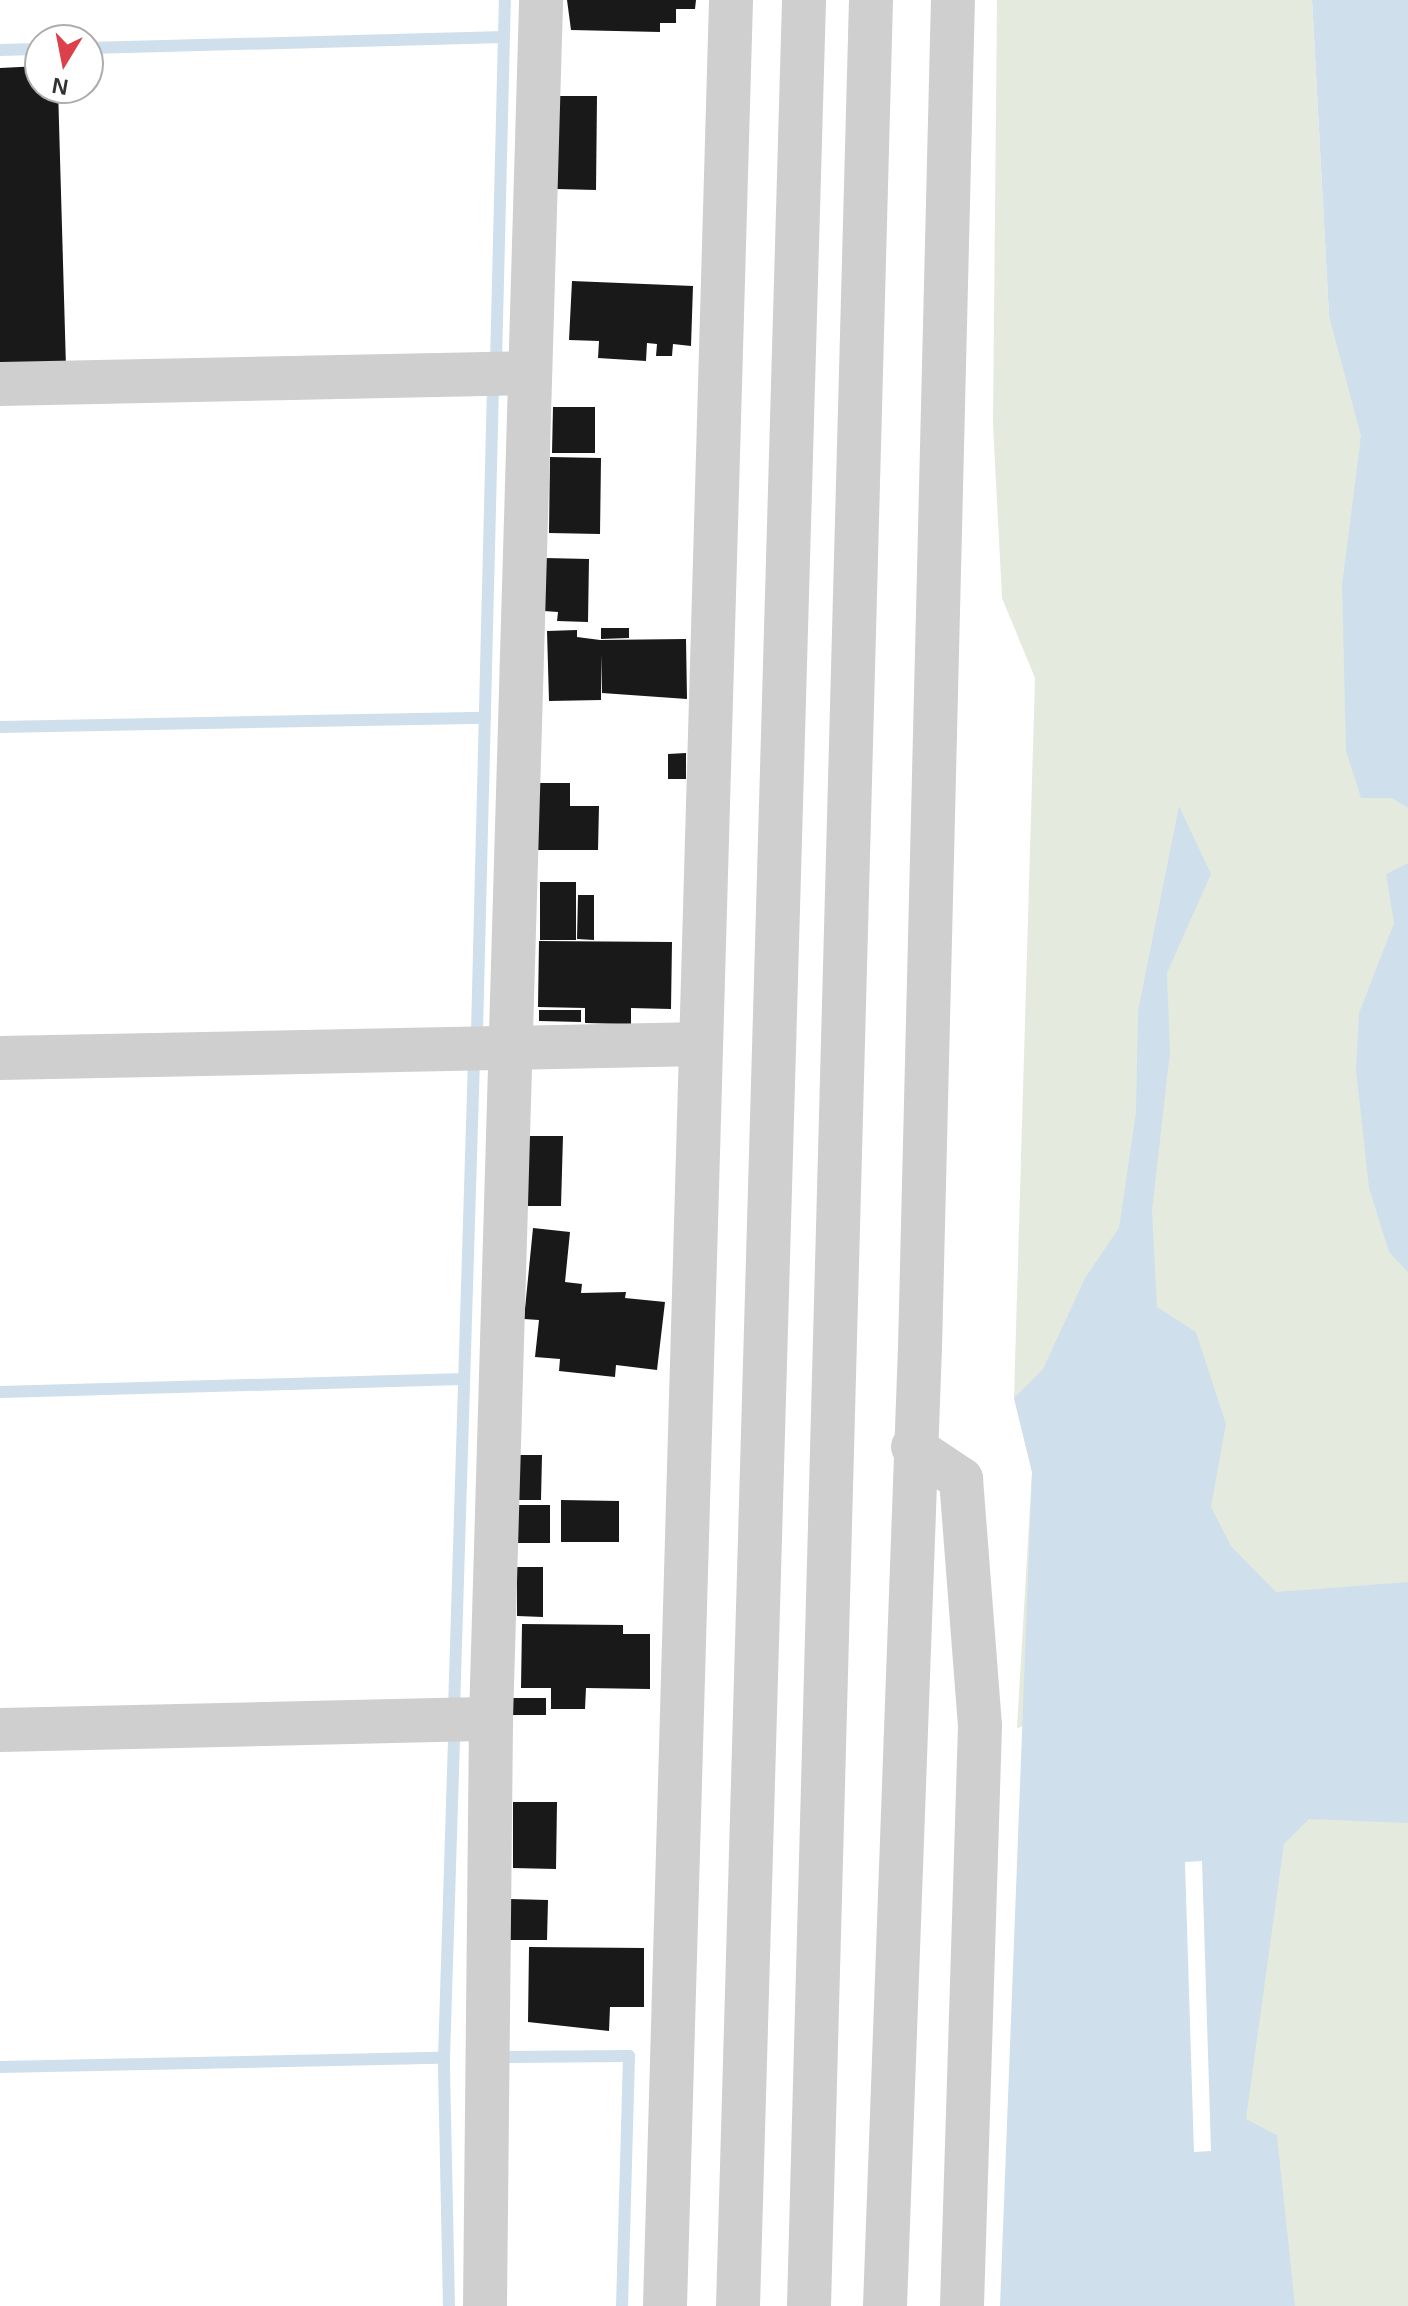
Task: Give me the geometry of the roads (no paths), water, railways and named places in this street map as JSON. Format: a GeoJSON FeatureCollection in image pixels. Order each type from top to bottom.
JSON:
{"type":"FeatureCollection","features":[{"type":"Feature","properties":{"kind":"street"},"geometry":{"type":"LineString","coordinates":[[485,2306],[491,1719],[541,0]]}},
{"type":"Feature","properties":{"kind":"street"},"geometry":{"type":"LineString","coordinates":[[665,2306],[731,0]]}},
{"type":"Feature","properties":{"kind":"street"},"geometry":{"type":"LineString","coordinates":[[738,2306],[804,0]]}},
{"type":"Feature","properties":{"kind":"street"},"geometry":{"type":"LineString","coordinates":[[809,2306],[871,0]]}},
{"type":"Feature","properties":{"kind":"street"},"geometry":{"type":"LineString","coordinates":[[885,2306],[913,1447],[953,0]]}},
{"type":"Feature","properties":{"kind":"street"},"geometry":{"type":"LineString","coordinates":[[0,384],[529,373]]}},
{"type":"Feature","properties":{"kind":"street"},"geometry":{"type":"LineString","coordinates":[[0,1058],[701,1044]]}},
{"type":"Feature","properties":{"kind":"street"},"geometry":{"type":"LineString","coordinates":[[913,1447],[961,1479],[980,1726],[962,2306]]}},
{"type":"Feature","properties":{"kind":"street"},"geometry":{"type":"LineString","coordinates":[[0,1730],[491,1719]]}},
{"type":"Feature","properties":{"kind":"water"},"geometry":{"type":"Polygon","coordinates":[[[1312,0],[1408,0],[1408,808],[1392,798],[1361,798],[1346,751],[1342,585],[1361,436],[1329,316],[1312,0]]]}},
{"type":"Feature","properties":{"kind":"water"},"geometry":{"type":"Polygon","coordinates":[[[1179,806],[1211,874],[1167,973],[1170,1052],[1152,1211],[1157,1307],[1196,1332],[1226,1424],[1211,1507],[1231,1546],[1276,1592],[1408,1582],[1408,1823],[1309,1819],[1284,1844],[1246,2119],[1277,2135],[1295,2306],[1000,2306],[1032,1472],[1014,1398],[1043,1369],[1085,1278],[1119,1228],[1136,1112],[1138,1011],[1179,806]]]}},
{"type":"Feature","properties":{"kind":"water"},"geometry":{"type":"Polygon","coordinates":[[[1408,863],[1408,1272],[1389,1252],[1369,1188],[1356,1070],[1359,1013],[1394,923],[1386,874],[1408,863]]]}},
{"type":"Feature","properties":{"kind":"waterway"},"geometry":{"type":"LineString","coordinates":[[496,363],[505,0]]}},
{"type":"Feature","properties":{"kind":"waterway"},"geometry":{"type":"LineString","coordinates":[[104,48],[504,37]]}},
{"type":"Feature","properties":{"kind":"waterway"},"geometry":{"type":"LineString","coordinates":[[0,50],[24,49]]}},
{"type":"Feature","properties":{"kind":"waterway"},"geometry":{"type":"LineString","coordinates":[[477,1032],[493,387]]}},
{"type":"Feature","properties":{"kind":"waterway"},"geometry":{"type":"LineString","coordinates":[[0,727],[485,718]]}},
{"type":"Feature","properties":{"kind":"waterway"},"geometry":{"type":"LineString","coordinates":[[454,1710],[474,1060]]}},
{"type":"Feature","properties":{"kind":"waterway"},"geometry":{"type":"LineString","coordinates":[[0,1392],[464,1379]]}},
{"type":"Feature","properties":{"kind":"waterway"},"geometry":{"type":"LineString","coordinates":[[449,2306],[444,2058],[454,1731]]}},
{"type":"Feature","properties":{"kind":"waterway"},"geometry":{"type":"LineString","coordinates":[[503,2057],[629,2056],[622,2306]]}},
{"type":"Feature","properties":{"kind":"waterway"},"geometry":{"type":"LineString","coordinates":[[0,2067],[439,2058]]}}]}
